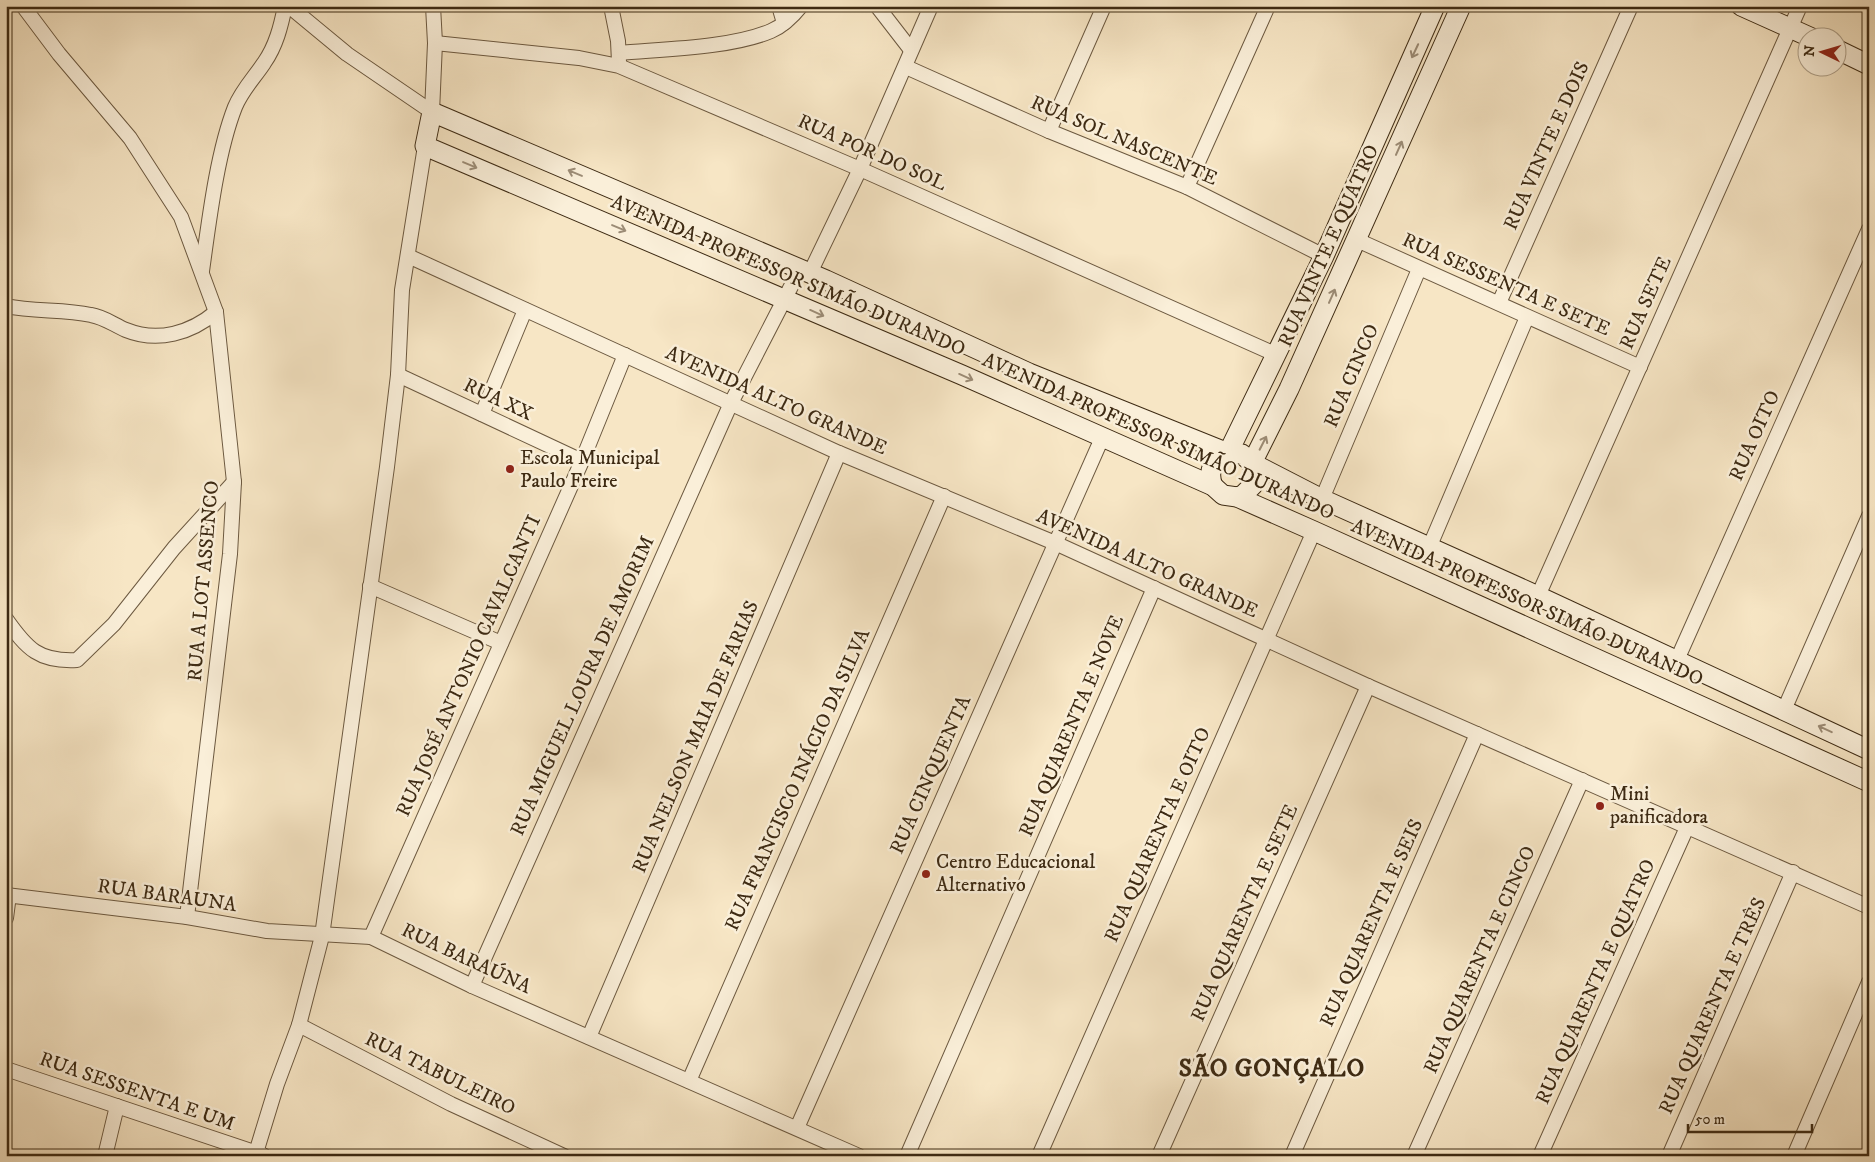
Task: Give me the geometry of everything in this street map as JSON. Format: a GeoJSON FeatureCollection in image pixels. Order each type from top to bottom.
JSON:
{"type":"FeatureCollection","features":[{"type":"Feature","properties":{"kind":"street","name":"RUA A LOT ASSENCO"},"geometry":{"type":"LineString","coordinates":[[23,6],[59,54],[130,138],[180,217],[216,312],[234,482],[230,554],[187,917]]}},
{"type":"Feature","properties":{"kind":"street"},"geometry":{"type":"LineString","coordinates":[[202,274],[208,228],[228,129],[243,90],[265,62],[273,47],[285,6]]}},
{"type":"Feature","properties":{"kind":"street"},"geometry":{"type":"LineString","coordinates":[[288,6],[347,54],[432,112]]}},
{"type":"Feature","properties":{"kind":"street"},"geometry":{"type":"LineString","coordinates":[[258,1155],[299,1025],[322,936],[398,375],[402,290],[432,112],[435,43],[433,6]]}},
{"type":"Feature","properties":{"kind":"street"},"geometry":{"type":"LineString","coordinates":[[611,6],[619,60],[741,39],[772,30],[784,23],[801,6]]}},
{"type":"Feature","properties":{"kind":"street"},"geometry":{"type":"LineString","coordinates":[[779,6],[784,23]]}},
{"type":"Feature","properties":{"kind":"street"},"geometry":{"type":"LineString","coordinates":[[877,6],[911,50]]}},
{"type":"Feature","properties":{"kind":"street","name":"RUA MIGUEL LOURA DE AMORIM"},"geometry":{"type":"LineString","coordinates":[[472,986],[731,403],[784,298],[805,271],[860,169],[931,6]]}},
{"type":"Feature","properties":{"kind":"street"},"geometry":{"type":"LineString","coordinates":[[1049,131],[1104,6]]}},
{"type":"Feature","properties":{"kind":"street"},"geometry":{"type":"LineString","coordinates":[[1186,187],[1268,6]]}},
{"type":"Feature","properties":{"kind":"street","name":"RUA VINTE E QUATRO"},"geometry":{"type":"LineString","coordinates":[[1213,486],[1210,472],[1212,465],[1216,460],[1228,453],[1277,355],[1324,256],[1435,6]]}},
{"type":"Feature","properties":{"kind":"street","name":"RUA VINTE E QUATRO"},"geometry":{"type":"LineString","coordinates":[[1237,497],[1243,495],[1253,484],[1255,478],[1252,464],[1289,390],[1461,6]]}},
{"type":"Feature","properties":{"kind":"street","name":"RUA VINTE E DOIS"},"geometry":{"type":"LineString","coordinates":[[1499,303],[1631,6]]}},
{"type":"Feature","properties":{"kind":"street"},"geometry":{"type":"LineString","coordinates":[[1741,6],[1798,31]]}},
{"type":"Feature","properties":{"kind":"street","name":"RUA SETE"},"geometry":{"type":"LineString","coordinates":[[1538,596],[1800,6]]}},
{"type":"Feature","properties":{"kind":"street","name":"RUA POR DO SOL"},"geometry":{"type":"LineString","coordinates":[[435,43],[579,58],[619,60],[1277,355]]}},
{"type":"Feature","properties":{"kind":"street"},"geometry":{"type":"LineString","coordinates":[[1848,55],[1869,65]]}},
{"type":"Feature","properties":{"kind":"street","name":"RUA SOL NASCENTE"},"geometry":{"type":"LineString","coordinates":[[906,67],[1049,131],[1186,187],[1324,256]]}},
{"type":"Feature","properties":{"kind":"street","name":"AVENIDA PROFESSOR SIMÃO DURANDO"},"geometry":{"type":"LineString","coordinates":[[432,112],[805,271],[1029,373],[1228,453],[1242,454],[1252,464],[1322,499],[1538,596],[1869,750]]}},
{"type":"Feature","properties":{"kind":"street","name":"AVENIDA PROFESSOR SIMÃO DURANDO"},"geometry":{"type":"LineString","coordinates":[[425,146],[784,298],[1213,486],[1223,495],[1237,497],[1314,531],[1869,782]]}},
{"type":"Feature","properties":{"kind":"street","name":"RUA OITO"},"geometry":{"type":"LineString","coordinates":[[1677,660],[1869,229]]}},
{"type":"Feature","properties":{"kind":"street","name":"RUA SESSENTA E SETE"},"geometry":{"type":"LineString","coordinates":[[1357,240],[1640,367]]}},
{"type":"Feature","properties":{"kind":"street","name":"AVENIDA ALTO GRANDE"},"geometry":{"type":"LineString","coordinates":[[408,256],[839,453],[1055,543],[1368,686],[1688,825],[1869,907]]}},
{"type":"Feature","properties":{"kind":"street","name":"RUA CINCO"},"geometry":{"type":"LineString","coordinates":[[1322,499],[1419,269]]}},
{"type":"Feature","properties":{"kind":"street"},"geometry":{"type":"LineString","coordinates":[[6,306],[89,314],[137,334],[160,336],[190,329],[202,324],[216,312]]}},
{"type":"Feature","properties":{"kind":"street"},"geometry":{"type":"LineString","coordinates":[[482,414],[525,310]]}},
{"type":"Feature","properties":{"kind":"street"},"geometry":{"type":"LineString","coordinates":[[1429,548],[1527,317]]}},
{"type":"Feature","properties":{"kind":"street","name":"RUA JOSÉ ANTONIO CAVALCANTI"},"geometry":{"type":"LineString","coordinates":[[371,937],[582,461],[625,355]]}},
{"type":"Feature","properties":{"kind":"street","name":"RUA XX"},"geometry":{"type":"LineString","coordinates":[[398,375],[582,461]]}},
{"type":"Feature","properties":{"kind":"street"},"geometry":{"type":"LineString","coordinates":[[1265,379],[1289,390]]}},
{"type":"Feature","properties":{"kind":"street"},"geometry":{"type":"LineString","coordinates":[[1102,438],[1108,425],[1119,417],[1144,420]]}},
{"type":"Feature","properties":{"kind":"street","name":"RUA CINQUENTA"},"geometry":{"type":"LineString","coordinates":[[797,1128],[1102,438]]}},
{"type":"Feature","properties":{"kind":"street","name":"RUA NELSON MAIA DE FARIAS"},"geometry":{"type":"LineString","coordinates":[[589,1037],[839,453]]}},
{"type":"Feature","properties":{"kind":"street"},"geometry":{"type":"LineString","coordinates":[[6,619],[20,640],[39,656],[64,661],[77,660],[114,624],[174,548],[234,482]]}},
{"type":"Feature","properties":{"kind":"street","name":"RUA FRANCISCO INÁCIO DA SILVA"},"geometry":{"type":"LineString","coordinates":[[689,1080],[944,496]]}},
{"type":"Feature","properties":{"kind":"street"},"geometry":{"type":"LineString","coordinates":[[1784,710],[1869,516]]}},
{"type":"Feature","properties":{"kind":"street","name":"RUA QUARENTA E OITO"},"geometry":{"type":"LineString","coordinates":[[1039,1156],[1314,531]]}},
{"type":"Feature","properties":{"kind":"street"},"geometry":{"type":"LineString","coordinates":[[370,586],[501,642]]}},
{"type":"Feature","properties":{"kind":"street","name":"RUA QUARENTA E NOVE"},"geometry":{"type":"LineString","coordinates":[[907,1156],[1154,588]]}},
{"type":"Feature","properties":{"kind":"street","name":"RUA QUARENTA E SETE"},"geometry":{"type":"LineString","coordinates":[[1159,1156],[1368,686]]}},
{"type":"Feature","properties":{"kind":"street","name":"RUA QUARENTA E SEIS"},"geometry":{"type":"LineString","coordinates":[[1292,1156],[1477,734]]}},
{"type":"Feature","properties":{"kind":"street","name":"RUA QUARENTA E CINCO"},"geometry":{"type":"LineString","coordinates":[[1414,1156],[1582,780]]}},
{"type":"Feature","properties":{"kind":"street","name":"RUA QUARENTA E QUATRO"},"geometry":{"type":"LineString","coordinates":[[1540,1156],[1688,825]]}},
{"type":"Feature","properties":{"kind":"street","name":"RUA QUARENTA E TRÊS"},"geometry":{"type":"LineString","coordinates":[[1669,1156],[1793,872]]}},
{"type":"Feature","properties":{"kind":"street"},"geometry":{"type":"LineString","coordinates":[[6,918],[8,895]]}},
{"type":"Feature","properties":{"kind":"street","name":"RUA BARAUNA"},"geometry":{"type":"LineString","coordinates":[[8,895],[187,917],[267,931],[322,936]]}},
{"type":"Feature","properties":{"kind":"street","name":"RUA BARAÚNA"},"geometry":{"type":"LineString","coordinates":[[322,936],[371,937],[472,986],[859,1156]]}},
{"type":"Feature","properties":{"kind":"street"},"geometry":{"type":"LineString","coordinates":[[1794,1156],[1869,982]]}},
{"type":"Feature","properties":{"kind":"street","name":"RUA TABULEIRO"},"geometry":{"type":"LineString","coordinates":[[299,1025],[451,1104],[564,1156]]}},
{"type":"Feature","properties":{"kind":"street","name":"RUA SESSENTA E UM"},"geometry":{"type":"LineString","coordinates":[[6,1069],[258,1155]]}},
{"type":"Feature","properties":{"kind":"street"},"geometry":{"type":"LineString","coordinates":[[105,1156],[117,1106]]}},
{"type":"Feature","properties":{"kind":"place","name":"Escola Municipal Paulo Freire"},"geometry":{"type":"Point","coordinates":[510,469]}},
{"type":"Feature","properties":{"kind":"place","name":"Mini panificadora"},"geometry":{"type":"Point","coordinates":[1600,806]}},
{"type":"Feature","properties":{"kind":"place","name":"Centro Educacional Alternativo"},"geometry":{"type":"Point","coordinates":[926,874]}},
{"type":"Feature","properties":{"kind":"district","name":"SÃO GONÇALO"},"geometry":{"type":"Point","coordinates":[1272,1068]}}]}
